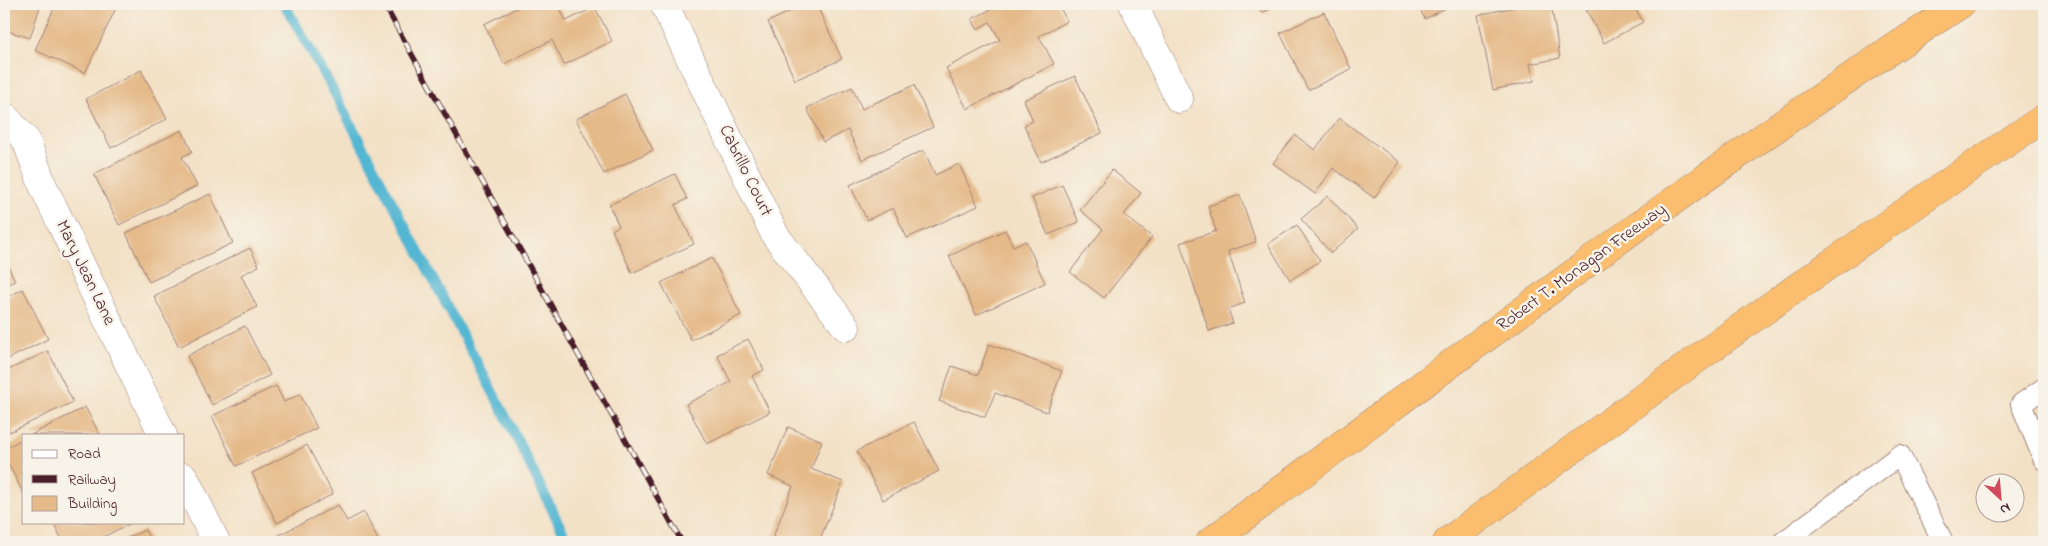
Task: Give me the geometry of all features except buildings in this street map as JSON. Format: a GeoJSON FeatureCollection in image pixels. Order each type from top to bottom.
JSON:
{"type":"FeatureCollection","features":[{"type":"Feature","properties":{"kind":"highway","name":"Robert T. Monagan Freeway"},"geometry":{"type":"LineString","coordinates":[[1210,542],[1680,196],[1804,108],[1961,4]]}},
{"type":"Feature","properties":{"kind":"highway"},"geometry":{"type":"LineString","coordinates":[[1447,542],[1716,344],[1950,180],[2044,118]]}},
{"type":"Feature","properties":{"kind":"street","name":"Cabrillo Court"},"geometry":{"type":"LineString","coordinates":[[664,4],[775,235],[846,326]]}},
{"type":"Feature","properties":{"kind":"street"},"geometry":{"type":"LineString","coordinates":[[1133,4],[1179,99]]}},
{"type":"Feature","properties":{"kind":"street","name":"Mary Jean Lane"},"geometry":{"type":"LineString","coordinates":[[4,116],[26,140],[43,186],[164,434]]}},
{"type":"Feature","properties":{"kind":"street"},"geometry":{"type":"LineString","coordinates":[[185,479],[216,542]]}},
{"type":"Feature","properties":{"kind":"lane"},"geometry":{"type":"LineString","coordinates":[[2044,388],[2021,404],[2044,460]]}},
{"type":"Feature","properties":{"kind":"lane"},"geometry":{"type":"LineString","coordinates":[[1783,542],[1900,455],[1943,542]]}},
{"type":"Feature","properties":{"kind":"waterway"},"geometry":{"type":"LineString","coordinates":[[284,4],[327,79],[507,419],[568,542]]}},
{"type":"Feature","properties":{"kind":"railway"},"geometry":{"type":"LineString","coordinates":[[384,4],[682,542]]}}]}
